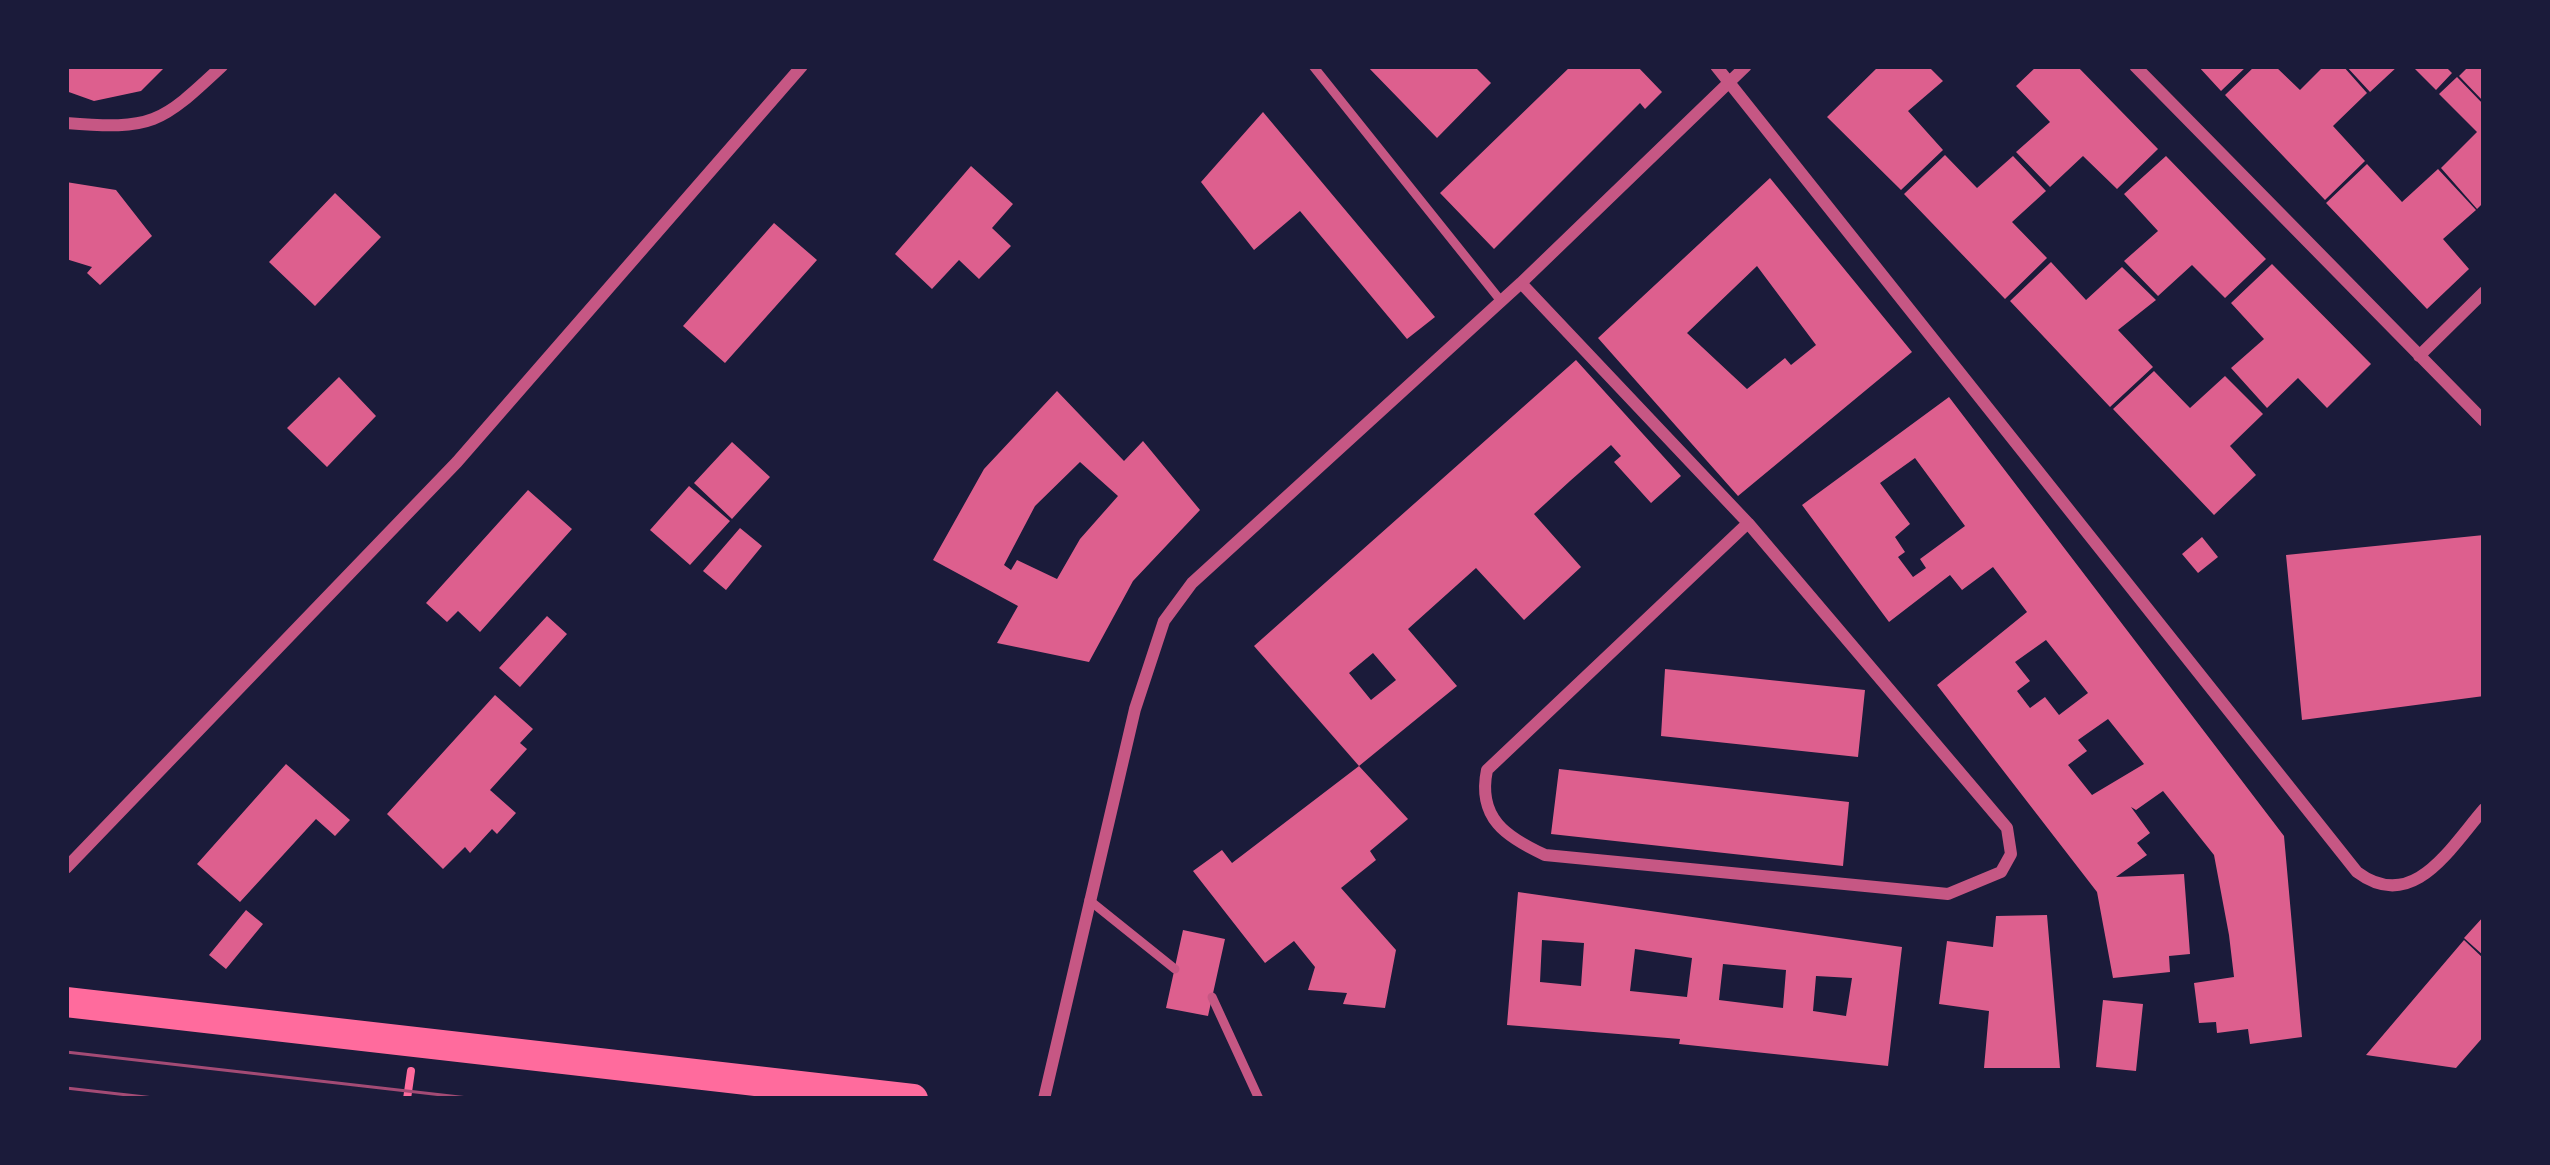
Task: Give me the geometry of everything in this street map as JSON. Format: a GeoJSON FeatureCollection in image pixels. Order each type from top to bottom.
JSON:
{"type":"FeatureCollection","features":[{"type":"Feature","properties":{"kind":"main road"},"geometry":{"type":"LineString","coordinates":[[66,1002],[913,1099]]}},
{"type":"Feature","properties":{"kind":"street"},"geometry":{"type":"LineString","coordinates":[[66,123],[147,124],[170,114],[222,66]]}},
{"type":"Feature","properties":{"kind":"street"},"geometry":{"type":"LineString","coordinates":[[66,868],[458,462],[802,66]]}},
{"type":"Feature","properties":{"kind":"street"},"geometry":{"type":"LineString","coordinates":[[1716,66],[2357,872],[2388,887],[2407,886],[2423,878],[2484,809]]}},
{"type":"Feature","properties":{"kind":"street"},"geometry":{"type":"LineString","coordinates":[[1044,1099],[1120,763],[1164,621],[1192,583],[1521,283],[1746,66]]}},
{"type":"Feature","properties":{"kind":"street"},"geometry":{"type":"LineString","coordinates":[[2135,66],[2484,421]]}},
{"type":"Feature","properties":{"kind":"street"},"geometry":{"type":"LineString","coordinates":[[1521,283],[1748,523],[2007,828],[2011,854],[2002,872],[1948,894],[1545,855],[1507,838],[1492,818],[1485,798],[1487,770],[1748,523]]}},
{"type":"Feature","properties":{"kind":"street"},"geometry":{"type":"LineString","coordinates":[[2419,356],[2484,292]]}},
{"type":"Feature","properties":{"kind":"lane"},"geometry":{"type":"LineString","coordinates":[[1313,66],[1501,301]]}},
{"type":"Feature","properties":{"kind":"lane"},"geometry":{"type":"LineString","coordinates":[[1089,900],[1175,969]]}},
{"type":"Feature","properties":{"kind":"lane"},"geometry":{"type":"LineString","coordinates":[[1212,998],[1259,1099]]}},
{"type":"Feature","properties":{"kind":"building"},"geometry":{"type":"Polygon","coordinates":[[[66,66],[166,66],[141,91],[94,101],[66,91],[66,66]]]}},
{"type":"Feature","properties":{"kind":"building"},"geometry":{"type":"Polygon","coordinates":[[[1367,66],[1474,66],[1491,83],[1437,138],[1367,66]]]}},
{"type":"Feature","properties":{"kind":"building"},"geometry":{"type":"Polygon","coordinates":[[[1571,66],[1637,66],[1662,92],[1645,109],[1640,103],[1494,249],[1440,193],[1571,66]]]}},
{"type":"Feature","properties":{"kind":"building"},"geometry":{"type":"Polygon","coordinates":[[[1879,66],[1928,66],[1943,81],[1908,111],[1943,150],[1901,190],[1827,117],[1879,66]]]}},
{"type":"Feature","properties":{"kind":"building"},"geometry":{"type":"Polygon","coordinates":[[[2037,66],[2077,66],[2158,149],[2117,189],[2083,156],[2050,187],[2016,152],[2050,122],[2016,86],[2037,66]]]}},
{"type":"Feature","properties":{"kind":"building"},"geometry":{"type":"Polygon","coordinates":[[[2198,66],[2247,66],[2221,91],[2198,66]]]}},
{"type":"Feature","properties":{"kind":"building"},"geometry":{"type":"Polygon","coordinates":[[[2255,66],[2275,66],[2300,90],[2324,66],[2343,66],[2367,93],[2333,126],[2365,161],[2325,200],[2225,95],[2255,66]]]}},
{"type":"Feature","properties":{"kind":"building"},"geometry":{"type":"Polygon","coordinates":[[[2346,66],[2398,66],[2370,92],[2346,66]]]}},
{"type":"Feature","properties":{"kind":"building"},"geometry":{"type":"Polygon","coordinates":[[[2412,66],[2445,66],[2452,73],[2436,90],[2412,66]]]}},
{"type":"Feature","properties":{"kind":"building"},"geometry":{"type":"Polygon","coordinates":[[[2469,66],[2484,66],[2484,102],[2459,76],[2469,66]]]}},
{"type":"Feature","properties":{"kind":"building"},"geometry":{"type":"Polygon","coordinates":[[[2457,77],[2484,105],[2484,202],[2477,209],[2441,168],[2477,132],[2439,94],[2457,77]]]}},
{"type":"Feature","properties":{"kind":"building"},"geometry":{"type":"Polygon","coordinates":[[[1263,112],[1435,317],[1407,339],[1300,211],[1254,250],[1201,182],[1263,112]]]}},
{"type":"Feature","properties":{"kind":"building"},"geometry":{"type":"Polygon","coordinates":[[[1945,155],[1977,188],[2013,156],[2046,191],[2012,222],[2047,258],[2005,299],[1904,194],[1945,155]]]}},
{"type":"Feature","properties":{"kind":"building"},"geometry":{"type":"Polygon","coordinates":[[[2166,156],[2266,259],[2225,298],[2192,265],[2158,296],[2124,261],[2158,231],[2124,194],[2166,156]]]}},
{"type":"Feature","properties":{"kind":"building"},"geometry":{"type":"Polygon","coordinates":[[[2367,164],[2402,202],[2438,169],[2476,210],[2443,239],[2469,269],[2427,309],[2326,203],[2367,164]]]}},
{"type":"Feature","properties":{"kind":"building"},"geometry":{"type":"Polygon","coordinates":[[[971,166],[1013,204],[992,228],[1011,246],[979,279],[959,260],[932,289],[895,254],[971,166]]]}},
{"type":"Feature","properties":{"kind":"building"},"geometry":{"type":"Polygon","coordinates":[[[1770,178],[1912,352],[1738,496],[1598,338],[1770,178]],[[1757,266],[1687,333],[1747,389],[1785,358],[1791,365],[1816,345],[1757,266]]]}},
{"type":"Feature","properties":{"kind":"building"},"geometry":{"type":"Polygon","coordinates":[[[66,182],[116,190],[152,236],[100,285],[87,273],[92,267],[66,259],[66,182]]]}},
{"type":"Feature","properties":{"kind":"building"},"geometry":{"type":"Polygon","coordinates":[[[335,193],[381,237],[315,306],[269,262],[335,193]]]}},
{"type":"Feature","properties":{"kind":"building"},"geometry":{"type":"Polygon","coordinates":[[[774,223],[817,260],[725,363],[683,326],[774,223]]]}},
{"type":"Feature","properties":{"kind":"building"},"geometry":{"type":"Polygon","coordinates":[[[2051,262],[2086,300],[2122,267],[2156,300],[2118,330],[2153,367],[2110,407],[2010,301],[2051,262]]]}},
{"type":"Feature","properties":{"kind":"building"},"geometry":{"type":"Polygon","coordinates":[[[2272,264],[2371,364],[2327,408],[2298,378],[2267,408],[2231,368],[2264,339],[2231,303],[2272,264]]]}},
{"type":"Feature","properties":{"kind":"building"},"geometry":{"type":"Polygon","coordinates":[[[1576,360],[1681,476],[1651,503],[1614,462],[1621,456],[1611,445],[1570,481],[1534,514],[1581,567],[1524,620],[1476,568],[1408,629],[1457,686],[1359,766],[1254,646],[1576,360]],[[1373,653],[1349,673],[1371,700],[1396,680],[1373,653]]]}},
{"type":"Feature","properties":{"kind":"building"},"geometry":{"type":"Polygon","coordinates":[[[2154,371],[2190,408],[2225,376],[2263,414],[2230,446],[2256,475],[2214,515],[2113,409],[2154,371]]]}},
{"type":"Feature","properties":{"kind":"building"},"geometry":{"type":"Polygon","coordinates":[[[339,377],[376,416],[327,467],[287,428],[339,377]]]}},
{"type":"Feature","properties":{"kind":"building"},"geometry":{"type":"Polygon","coordinates":[[[1057,391],[1124,461],[1143,441],[1200,510],[1133,581],[1089,662],[997,643],[1018,606],[933,560],[984,469],[1057,391]],[[1080,462],[1035,506],[1004,565],[1011,570],[1017,560],[1057,579],[1080,539],[1118,496],[1080,462]]]}},
{"type":"Feature","properties":{"kind":"building"},"geometry":{"type":"Polygon","coordinates":[[[1949,397],[2284,836],[2302,1037],[2250,1044],[2248,1029],[2217,1033],[2216,1022],[2199,1023],[2194,983],[2234,977],[2229,935],[2214,855],[2163,791],[2136,810],[2131,807],[2150,833],[2137,843],[2147,855],[2116,877],[2184,874],[2190,954],[2169,956],[2170,972],[2113,978],[2097,892],[1937,685],[2027,612],[1993,567],[1962,590],[1950,575],[1889,622],[1802,505],[1949,397]],[[1915,458],[1880,483],[1910,524],[1895,537],[1905,552],[1898,557],[1913,577],[1926,568],[1920,559],[1965,526],[1915,458]],[[2046,640],[2015,662],[2030,681],[2017,691],[2030,708],[2045,697],[2059,715],[2088,693],[2046,640]],[[2108,719],[2078,740],[2087,751],[2068,765],[2092,795],[2144,764],[2108,719]]]}},
{"type":"Feature","properties":{"kind":"building"},"geometry":{"type":"Polygon","coordinates":[[[732,442],[770,477],[732,519],[694,483],[732,442]]]}},
{"type":"Feature","properties":{"kind":"building"},"geometry":{"type":"Polygon","coordinates":[[[689,486],[730,521],[690,565],[650,530],[689,486]]]}},
{"type":"Feature","properties":{"kind":"building"},"geometry":{"type":"Polygon","coordinates":[[[528,490],[572,529],[480,632],[458,611],[447,622],[426,603],[528,490]]]}},
{"type":"Feature","properties":{"kind":"building"},"geometry":{"type":"Polygon","coordinates":[[[740,528],[762,546],[726,590],[703,571],[740,528]]]}},
{"type":"Feature","properties":{"kind":"building"},"geometry":{"type":"Polygon","coordinates":[[[2484,535],[2484,696],[2302,720],[2286,555],[2484,535]]]}},
{"type":"Feature","properties":{"kind":"building"},"geometry":{"type":"Polygon","coordinates":[[[2202,537],[2218,557],[2198,573],[2182,554],[2202,537]]]}},
{"type":"Feature","properties":{"kind":"building"},"geometry":{"type":"Polygon","coordinates":[[[547,616],[567,634],[520,687],[499,668],[547,616]]]}},
{"type":"Feature","properties":{"kind":"building"},"geometry":{"type":"Polygon","coordinates":[[[1665,669],[1865,690],[1858,757],[1661,736],[1665,669]]]}},
{"type":"Feature","properties":{"kind":"building"},"geometry":{"type":"Polygon","coordinates":[[[495,695],[533,729],[520,743],[527,749],[490,790],[516,813],[497,834],[492,829],[470,853],[465,847],[443,869],[387,814],[495,695]]]}},
{"type":"Feature","properties":{"kind":"building"},"geometry":{"type":"Polygon","coordinates":[[[286,764],[350,820],[335,836],[316,819],[240,902],[197,864],[286,764]]]}},
{"type":"Feature","properties":{"kind":"building"},"geometry":{"type":"Polygon","coordinates":[[[1359,766],[1408,819],[1370,851],[1376,860],[1341,888],[1396,950],[1385,1008],[1343,1004],[1347,993],[1308,990],[1315,967],[1294,941],[1265,963],[1193,871],[1222,850],[1232,863],[1359,766]]]}},
{"type":"Feature","properties":{"kind":"building"},"geometry":{"type":"Polygon","coordinates":[[[1559,769],[1849,802],[1843,866],[1551,834],[1559,769]]]}},
{"type":"Feature","properties":{"kind":"building"},"geometry":{"type":"Polygon","coordinates":[[[1518,892],[1902,947],[1888,1066],[1679,1044],[1680,1039],[1507,1025],[1518,892]],[[1542,940],[1540,982],[1581,986],[1584,943],[1542,940]],[[1635,949],[1630,991],[1687,997],[1692,958],[1635,949]],[[1723,964],[1719,1000],[1783,1008],[1786,970],[1723,964]],[[1816,976],[1813,1011],[1846,1016],[1852,978],[1816,976]]]}},
{"type":"Feature","properties":{"kind":"building"},"geometry":{"type":"Polygon","coordinates":[[[246,910],[263,924],[226,969],[209,955],[246,910]]]}},
{"type":"Feature","properties":{"kind":"building"},"geometry":{"type":"Polygon","coordinates":[[[2047,915],[2060,1068],[1984,1068],[1989,1011],[1939,1004],[1947,941],[1993,947],[1996,916],[2047,915]]]}},
{"type":"Feature","properties":{"kind":"building"},"geometry":{"type":"Polygon","coordinates":[[[2484,916],[2484,956],[2464,938],[2484,916]]]}},
{"type":"Feature","properties":{"kind":"building"},"geometry":{"type":"Polygon","coordinates":[[[1183,930],[1225,939],[1208,1016],[1166,1008],[1183,930]]]}},
{"type":"Feature","properties":{"kind":"building"},"geometry":{"type":"Polygon","coordinates":[[[2464,940],[2484,959],[2484,1036],[2456,1068],[2366,1055],[2464,940]]]}},
{"type":"Feature","properties":{"kind":"building"},"geometry":{"type":"Polygon","coordinates":[[[2103,1000],[2143,1004],[2136,1071],[2096,1067],[2103,1000]]]}},
{"type":"Feature","properties":{"kind":"tram line"},"geometry":{"type":"LineString","coordinates":[[66,1052],[477,1099]]}},
{"type":"Feature","properties":{"kind":"tram line"},"geometry":{"type":"LineString","coordinates":[[66,1088],[163,1099]]}}]}
